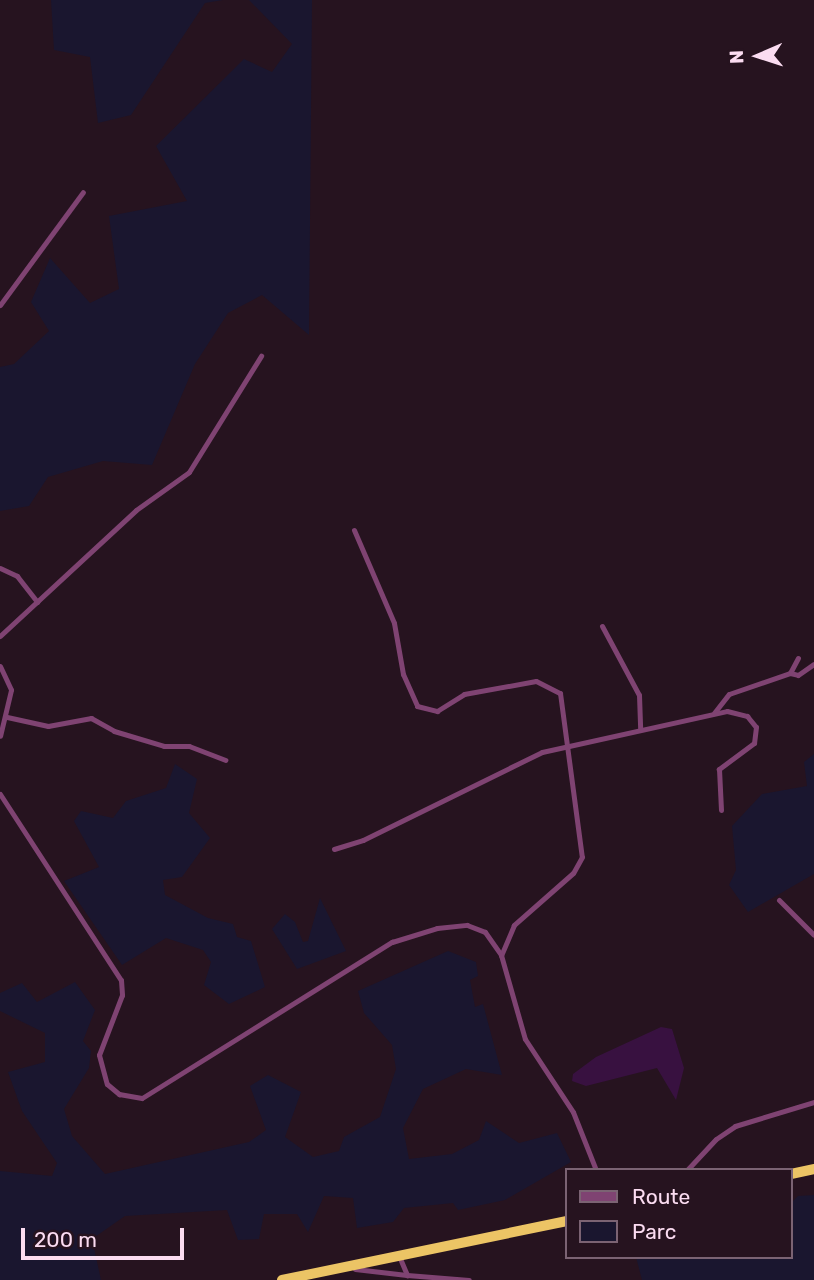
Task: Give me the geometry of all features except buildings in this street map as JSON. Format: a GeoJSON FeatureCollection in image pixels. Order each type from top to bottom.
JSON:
{"type":"FeatureCollection","features":[{"type":"Feature","properties":{"kind":"highway"},"geometry":{"type":"LineString","coordinates":[[793,1174],[814,1169]]}},
{"type":"Feature","properties":{"kind":"highway"},"geometry":{"type":"LineString","coordinates":[[282,1280],[566,1221]]}},
{"type":"Feature","properties":{"kind":"street"},"geometry":{"type":"LineString","coordinates":[[0,305],[83,192]]}},
{"type":"Feature","properties":{"kind":"street"},"geometry":{"type":"LineString","coordinates":[[0,636],[136,510],[189,472],[261,356]]}},
{"type":"Feature","properties":{"kind":"street"},"geometry":{"type":"LineString","coordinates":[[354,530],[394,623],[403,674],[417,706],[436,711],[464,694],[536,681],[548,683],[559,693],[582,857],[573,873],[514,925],[501,955]]}},
{"type":"Feature","properties":{"kind":"street"},"geometry":{"type":"LineString","coordinates":[[0,568],[17,576],[37,602]]}},
{"type":"Feature","properties":{"kind":"street"},"geometry":{"type":"LineString","coordinates":[[602,626],[639,695],[640,730]]}},
{"type":"Feature","properties":{"kind":"street"},"geometry":{"type":"LineString","coordinates":[[790,673],[799,658]]}},
{"type":"Feature","properties":{"kind":"street"},"geometry":{"type":"LineString","coordinates":[[714,713],[729,694],[790,673],[798,675],[814,664]]}},
{"type":"Feature","properties":{"kind":"street"},"geometry":{"type":"LineString","coordinates":[[0,666],[11,690],[7,717],[0,736]]}},
{"type":"Feature","properties":{"kind":"street"},"geometry":{"type":"LineString","coordinates":[[334,849],[363,840],[532,755],[714,713],[747,716],[756,727],[754,743],[719,769],[721,810]]}},
{"type":"Feature","properties":{"kind":"street"},"geometry":{"type":"LineString","coordinates":[[7,717],[48,726],[91,718],[114,731],[164,746],[188,746],[225,760]]}},
{"type":"Feature","properties":{"kind":"street"},"geometry":{"type":"LineString","coordinates":[[0,794],[121,980],[122,995],[102,1045],[100,1065],[112,1090],[130,1098],[142,1098],[392,942],[437,928],[467,925],[485,932],[501,955],[525,1040],[573,1112],[595,1168]]}},
{"type":"Feature","properties":{"kind":"street"},"geometry":{"type":"LineString","coordinates":[[779,900],[814,935]]}},
{"type":"Feature","properties":{"kind":"street"},"geometry":{"type":"LineString","coordinates":[[689,1168],[716,1139],[735,1126],[814,1102]]}},
{"type":"Feature","properties":{"kind":"street"},"geometry":{"type":"LineString","coordinates":[[399,1256],[408,1275]]}},
{"type":"Feature","properties":{"kind":"street"},"geometry":{"type":"LineString","coordinates":[[341,1268],[469,1280]]}},
{"type":"Feature","properties":{"kind":"green space"},"geometry":{"type":"Polygon","coordinates":[[[51,0],[223,0],[205,3],[131,115],[98,123],[90,57],[54,50],[51,0]]]}},
{"type":"Feature","properties":{"kind":"green space"},"geometry":{"type":"Polygon","coordinates":[[[249,0],[312,0],[309,335],[262,295],[228,313],[195,364],[152,465],[103,461],[48,477],[29,506],[0,511],[0,367],[14,364],[49,331],[31,302],[50,258],[90,303],[119,289],[109,216],[187,201],[156,146],[244,59],[272,72],[292,44],[249,0]]]}},
{"type":"Feature","properties":{"kind":"green space"},"geometry":{"type":"Polygon","coordinates":[[[814,754],[814,874],[748,912],[729,885],[736,870],[732,826],[762,794],[807,786],[804,762],[814,754]]]}},
{"type":"Feature","properties":{"kind":"green space"},"geometry":{"type":"Polygon","coordinates":[[[175,764],[197,779],[189,813],[210,838],[182,877],[163,880],[165,895],[208,918],[233,924],[237,937],[251,941],[265,987],[229,1004],[204,985],[211,962],[203,950],[166,938],[122,965],[64,881],[99,867],[74,821],[81,811],[113,818],[126,801],[166,788],[175,764]]]}},
{"type":"Feature","properties":{"kind":"green space"},"geometry":{"type":"Polygon","coordinates":[[[320,898],[346,951],[297,969],[272,929],[285,914],[295,922],[303,942],[308,941],[320,898]]]}},
{"type":"Feature","properties":{"kind":"green space"},"geometry":{"type":"Polygon","coordinates":[[[448,951],[476,962],[478,976],[470,980],[475,1007],[483,1004],[502,1075],[466,1069],[423,1089],[403,1128],[409,1159],[452,1154],[479,1140],[486,1121],[519,1143],[557,1133],[571,1162],[505,1200],[458,1210],[453,1203],[404,1208],[393,1222],[357,1228],[353,1198],[324,1196],[308,1232],[297,1214],[264,1214],[259,1239],[238,1240],[227,1210],[125,1216],[92,1239],[101,1280],[0,1280],[0,1171],[52,1176],[57,1163],[22,1111],[8,1072],[45,1062],[45,1033],[0,1011],[0,993],[22,983],[37,1002],[75,982],[95,1010],[83,1041],[91,1051],[89,1068],[64,1109],[72,1136],[105,1174],[249,1142],[266,1130],[250,1086],[268,1075],[301,1092],[285,1137],[313,1157],[339,1151],[344,1137],[380,1117],[396,1069],[392,1045],[364,1013],[358,991],[448,951]]]}},
{"type":"Feature","properties":{"kind":"green space"},"geometry":{"type":"Polygon","coordinates":[[[814,1195],[814,1280],[642,1280],[637,1259],[793,1259],[793,1201],[798,1196],[814,1195]]]}},
{"type":"Feature","properties":{"kind":"shaded area"},"geometry":{"type":"Polygon","coordinates":[[[661,1027],[672,1029],[684,1068],[676,1100],[657,1068],[586,1086],[572,1081],[573,1074],[596,1057],[661,1027]]]}}]}
